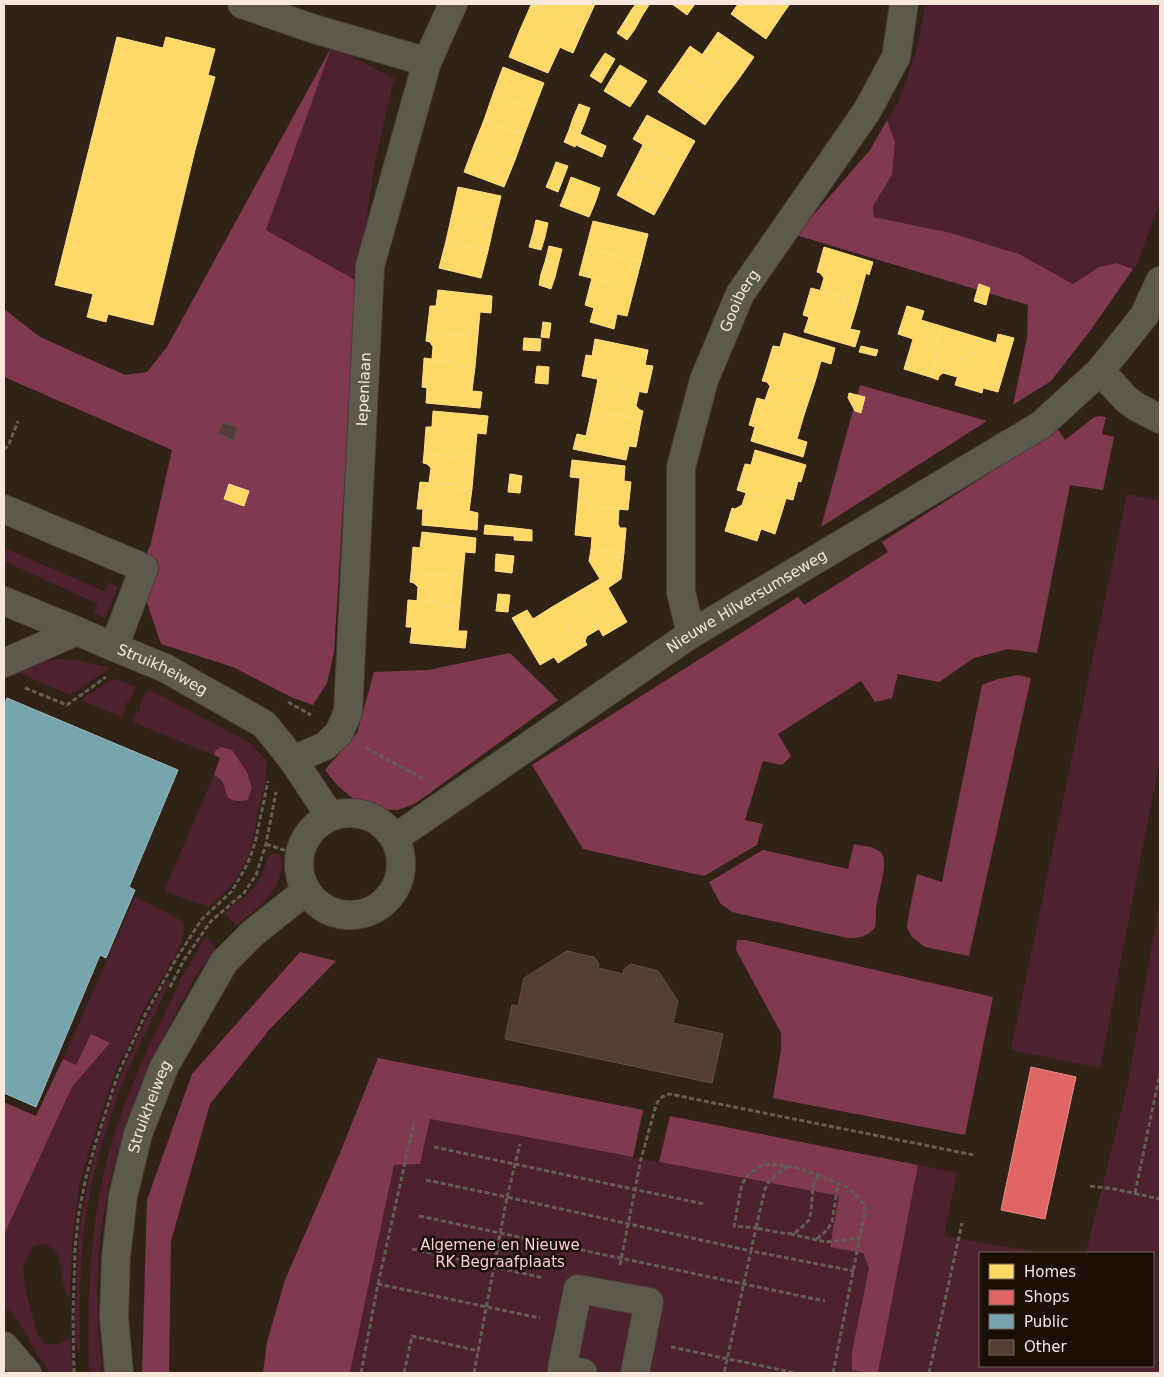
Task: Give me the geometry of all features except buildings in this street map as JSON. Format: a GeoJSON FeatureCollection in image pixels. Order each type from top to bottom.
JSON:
{"type":"FeatureCollection","features":[{"type":"Feature","properties":{"kind":"street"},"geometry":{"type":"LineString","coordinates":[[242,4],[311,28],[427,62]]}},
{"type":"Feature","properties":{"kind":"street","name":"Iepenlaan"},"geometry":{"type":"LineString","coordinates":[[339,733],[348,712],[370,266],[427,62],[454,4]]}},
{"type":"Feature","properties":{"kind":"street","name":"Gooiberg"},"geometry":{"type":"LineString","coordinates":[[691,634],[681,592],[681,467],[704,380],[740,294],[868,110],[896,57],[904,4]]}},
{"type":"Feature","properties":{"kind":"street","name":"Nieuwe Hilversumseweg"},"geometry":{"type":"LineString","coordinates":[[395,838],[691,634],[1041,424],[1100,371],[1144,316],[1160,282]]}},
{"type":"Feature","properties":{"kind":"street"},"geometry":{"type":"LineString","coordinates":[[1100,371],[1137,408],[1160,419]]}},
{"type":"Feature","properties":{"kind":"street","name":"Struikheiweg"},"geometry":{"type":"LineString","coordinates":[[4,508],[144,568],[113,660],[165,668],[264,724],[293,760],[330,816]]}},
{"type":"Feature","properties":{"kind":"street"},"geometry":{"type":"LineString","coordinates":[[4,601],[77,631],[113,660]]}},
{"type":"Feature","properties":{"kind":"street"},"geometry":{"type":"LineString","coordinates":[[4,663],[77,631]]}},
{"type":"Feature","properties":{"kind":"street"},"geometry":{"type":"LineString","coordinates":[[293,760],[325,746],[339,733]]}},
{"type":"Feature","properties":{"kind":"street"},"geometry":{"type":"LineString","coordinates":[[352,813],[374,818],[386,827],[395,838],[400,850],[400,875],[390,896],[381,906],[358,915],[346,916],[323,908],[306,891],[299,874],[299,856],[304,839],[315,825],[330,816],[352,813]]}},
{"type":"Feature","properties":{"kind":"street","name":"Struikheiweg"},"geometry":{"type":"LineString","coordinates":[[119,1373],[114,1316],[116,1257],[123,1196],[138,1134],[160,1076],[224,962],[253,933],[306,891]]}},
{"type":"Feature","properties":{"kind":"street"},"geometry":{"type":"LineString","coordinates":[[583,1373],[562,1369],[578,1289],[649,1302],[635,1373]]}},
{"type":"Feature","properties":{"kind":"street"},"geometry":{"type":"LineString","coordinates":[[4,1346],[28,1373]]}},
{"type":"Feature","properties":{"kind":"path"},"geometry":{"type":"LineString","coordinates":[[4,450],[9,444],[18,421]]}},
{"type":"Feature","properties":{"kind":"path"},"geometry":{"type":"LineString","coordinates":[[21,687],[67,705],[113,660]]}},
{"type":"Feature","properties":{"kind":"path"},"geometry":{"type":"LineString","coordinates":[[339,733],[456,795]]}},
{"type":"Feature","properties":{"kind":"path"},"geometry":{"type":"LineString","coordinates":[[293,760],[283,768],[279,779],[266,844],[299,856]]}},
{"type":"Feature","properties":{"kind":"path"},"geometry":{"type":"LineString","coordinates":[[1135,1193],[1160,1073]]}},
{"type":"Feature","properties":{"kind":"path"},"geometry":{"type":"LineString","coordinates":[[614,1296],[641,1159],[656,1105],[660,1098],[669,1094],[974,1155]]}},
{"type":"Feature","properties":{"kind":"path"},"geometry":{"type":"LineString","coordinates":[[361,1373],[378,1284],[414,1122]]}},
{"type":"Feature","properties":{"kind":"path"},"geometry":{"type":"LineString","coordinates":[[426,1180],[507,1197],[520,1144]]}},
{"type":"Feature","properties":{"kind":"path"},"geometry":{"type":"LineString","coordinates":[[434,1147],[704,1204]]}},
{"type":"Feature","properties":{"kind":"path"},"geometry":{"type":"LineString","coordinates":[[833,1373],[854,1271],[865,1211],[864,1204],[849,1188],[838,1182],[788,1166],[768,1164],[760,1167],[748,1175],[742,1184],[734,1226],[756,1228],[826,1242],[860,1238]]}},
{"type":"Feature","properties":{"kind":"path"},"geometry":{"type":"LineString","coordinates":[[788,1166],[770,1180],[765,1189],[752,1251],[854,1271]]}},
{"type":"Feature","properties":{"kind":"path"},"geometry":{"type":"LineString","coordinates":[[787,1234],[796,1232],[809,1220],[813,1185],[819,1175]]}},
{"type":"Feature","properties":{"kind":"path"},"geometry":{"type":"LineString","coordinates":[[816,1240],[827,1230],[832,1222],[838,1182]]}},
{"type":"Feature","properties":{"kind":"path"},"geometry":{"type":"LineString","coordinates":[[1090,1186],[1160,1199]]}},
{"type":"Feature","properties":{"kind":"path"},"geometry":{"type":"LineString","coordinates":[[419,1216],[825,1301]]}},
{"type":"Feature","properties":{"kind":"path"},"geometry":{"type":"LineString","coordinates":[[929,1373],[962,1223]]}},
{"type":"Feature","properties":{"kind":"path"},"geometry":{"type":"LineString","coordinates":[[412,1249],[544,1278]]}},
{"type":"Feature","properties":{"kind":"path"},"geometry":{"type":"LineString","coordinates":[[378,1284],[571,1324]]}},
{"type":"Feature","properties":{"kind":"path"},"geometry":{"type":"LineString","coordinates":[[404,1373],[412,1336],[479,1351]]}},
{"type":"Feature","properties":{"kind":"path"},"geometry":{"type":"LineString","coordinates":[[641,1341],[796,1373]]}},
{"type":"Feature","properties":{"kind":"green space"},"geometry":{"type":"Polygon","coordinates":[[[925,4],[1160,4],[1160,201],[1138,262],[1133,269],[1117,263],[1099,267],[1073,284],[1019,254],[951,233],[874,217],[873,206],[892,175],[895,142],[887,120],[899,101],[918,45],[925,4]]]}},
{"type":"Feature","properties":{"kind":"green space"},"geometry":{"type":"Polygon","coordinates":[[[332,46],[395,79],[375,162],[357,281],[266,230],[332,46]]]}},
{"type":"Feature","properties":{"kind":"green space"},"geometry":{"type":"Polygon","coordinates":[[[1127,494],[1160,501],[1160,758],[1100,1068],[1011,1050],[1127,494]]]}},
{"type":"Feature","properties":{"kind":"green space"},"geometry":{"type":"Polygon","coordinates":[[[4,548],[104,591],[108,582],[118,587],[105,618],[94,613],[98,604],[4,561],[4,548]]]}},
{"type":"Feature","properties":{"kind":"green space"},"geometry":{"type":"Polygon","coordinates":[[[59,659],[78,660],[110,668],[70,695],[17,672],[38,663],[59,659]]]}},
{"type":"Feature","properties":{"kind":"green space"},"geometry":{"type":"Polygon","coordinates":[[[112,679],[136,686],[129,702],[126,701],[122,717],[81,700],[112,679]]]}},
{"type":"Feature","properties":{"kind":"green space"},"geometry":{"type":"Polygon","coordinates":[[[147,690],[243,739],[251,744],[267,761],[265,784],[248,858],[234,882],[208,907],[164,891],[214,775],[221,780],[224,789],[237,802],[248,800],[252,787],[247,772],[242,765],[215,751],[214,755],[133,722],[137,711],[139,712],[141,708],[139,707],[147,690]]]}},
{"type":"Feature","properties":{"kind":"green space"},"geometry":{"type":"Polygon","coordinates":[[[273,853],[279,854],[282,861],[276,887],[258,908],[236,926],[224,913],[246,896],[257,884],[267,858],[273,853]]]}},
{"type":"Feature","properties":{"kind":"green space"},"geometry":{"type":"Polygon","coordinates":[[[135,897],[182,921],[184,927],[182,942],[144,1009],[117,1067],[92,1142],[79,1186],[72,1246],[70,1298],[63,1285],[58,1256],[45,1243],[33,1246],[23,1267],[25,1287],[37,1334],[45,1344],[58,1344],[71,1338],[71,1373],[50,1373],[18,1320],[4,1306],[4,1235],[72,1087],[110,1043],[76,1065],[63,1059],[135,897]]]}},
{"type":"Feature","properties":{"kind":"green space"},"geometry":{"type":"Polygon","coordinates":[[[1160,899],[1160,1373],[878,1373],[918,1165],[957,1173],[944,1236],[1037,1252],[979,1252],[979,1367],[1154,1367],[1154,1252],[1086,1252],[1128,1083],[1160,899]]]}},
{"type":"Feature","properties":{"kind":"green space"},"geometry":{"type":"Polygon","coordinates":[[[205,938],[216,949],[194,978],[148,1069],[120,1146],[109,1184],[100,1236],[97,1290],[102,1364],[99,1373],[89,1373],[89,1311],[92,1250],[107,1159],[122,1111],[144,1057],[179,982],[205,938]]]}},
{"type":"Feature","properties":{"kind":"green space"},"geometry":{"type":"Polygon","coordinates":[[[167,980],[169,983],[121,1087],[103,1140],[94,1175],[82,1245],[79,1353],[76,1343],[75,1326],[78,1245],[80,1224],[95,1153],[126,1064],[167,980]]]}},
{"type":"Feature","properties":{"kind":"green space","name":"Algemene en Nieuwe RK Begraafplaats"},"geometry":{"type":"Polygon","coordinates":[[[430,1119],[839,1196],[869,1268],[852,1351],[852,1370],[867,1373],[350,1373],[394,1165],[420,1164],[430,1119]]]}},
{"type":"Feature","properties":{"kind":"shaded area"},"geometry":{"type":"Polygon","coordinates":[[[332,46],[266,230],[357,281],[334,652],[327,683],[313,705],[293,698],[233,667],[161,644],[138,576],[151,543],[172,450],[4,377],[4,309],[40,337],[125,375],[147,372],[167,347],[332,46]]]}},
{"type":"Feature","properties":{"kind":"shaded area"},"geometry":{"type":"Polygon","coordinates":[[[887,120],[895,142],[892,175],[873,206],[874,217],[951,233],[1019,254],[1073,284],[1099,267],[1117,263],[1133,269],[1090,331],[1051,381],[1013,405],[1027,338],[1028,305],[796,235],[870,150],[887,120]]]}},
{"type":"Feature","properties":{"kind":"shaded area"},"geometry":{"type":"Polygon","coordinates":[[[860,385],[987,421],[821,527],[860,385]]]}},
{"type":"Feature","properties":{"kind":"shaded area"},"geometry":{"type":"Polygon","coordinates":[[[1098,416],[1106,417],[1102,434],[1114,437],[1103,490],[1070,485],[1037,653],[1008,649],[974,658],[939,682],[898,674],[892,698],[875,702],[861,681],[778,734],[791,756],[782,765],[763,761],[745,820],[763,824],[757,845],[704,876],[583,849],[532,765],[798,597],[804,605],[888,552],[882,542],[1058,429],[1065,440],[1098,416]]]}},
{"type":"Feature","properties":{"kind":"shaded area"},"geometry":{"type":"Polygon","coordinates":[[[510,653],[558,700],[416,803],[398,810],[376,809],[357,802],[337,785],[325,770],[357,733],[374,672],[428,670],[510,653]]]}},
{"type":"Feature","properties":{"kind":"shaded area"},"geometry":{"type":"Polygon","coordinates":[[[1018,675],[1031,678],[969,956],[925,947],[912,937],[907,928],[917,874],[942,882],[982,685],[1018,675]]]}},
{"type":"Feature","properties":{"kind":"shaded area"},"geometry":{"type":"Polygon","coordinates":[[[221,747],[232,750],[247,772],[252,787],[248,800],[232,800],[228,797],[223,783],[214,775],[220,758],[214,755],[215,751],[221,747]]]}},
{"type":"Feature","properties":{"kind":"shaded area"},"geometry":{"type":"Polygon","coordinates":[[[854,844],[876,849],[882,854],[884,859],[875,926],[873,930],[861,937],[848,938],[732,912],[720,903],[709,882],[763,850],[848,869],[854,844]]]}},
{"type":"Feature","properties":{"kind":"shaded area"},"geometry":{"type":"Polygon","coordinates":[[[737,940],[745,940],[993,997],[965,1135],[773,1098],[781,1050],[781,1033],[736,950],[737,940]]]}},
{"type":"Feature","properties":{"kind":"shaded area"},"geometry":{"type":"Polygon","coordinates":[[[300,952],[336,961],[270,1029],[210,1104],[171,1241],[169,1373],[142,1373],[147,1200],[192,1074],[300,952]]]}},
{"type":"Feature","properties":{"kind":"shaded area"},"geometry":{"type":"Polygon","coordinates":[[[91,1034],[110,1043],[72,1087],[4,1235],[4,1102],[36,1116],[63,1059],[76,1065],[91,1034]]]}},
{"type":"Feature","properties":{"kind":"shaded area"},"geometry":{"type":"Polygon","coordinates":[[[378,1058],[643,1110],[633,1157],[430,1119],[420,1164],[394,1165],[350,1373],[263,1373],[267,1342],[285,1280],[340,1153],[378,1058]]]}},
{"type":"Feature","properties":{"kind":"shaded area"},"geometry":{"type":"Polygon","coordinates":[[[670,1116],[918,1165],[878,1373],[852,1370],[852,1351],[869,1268],[863,1253],[830,1247],[839,1196],[659,1162],[670,1116]]]}}]}
